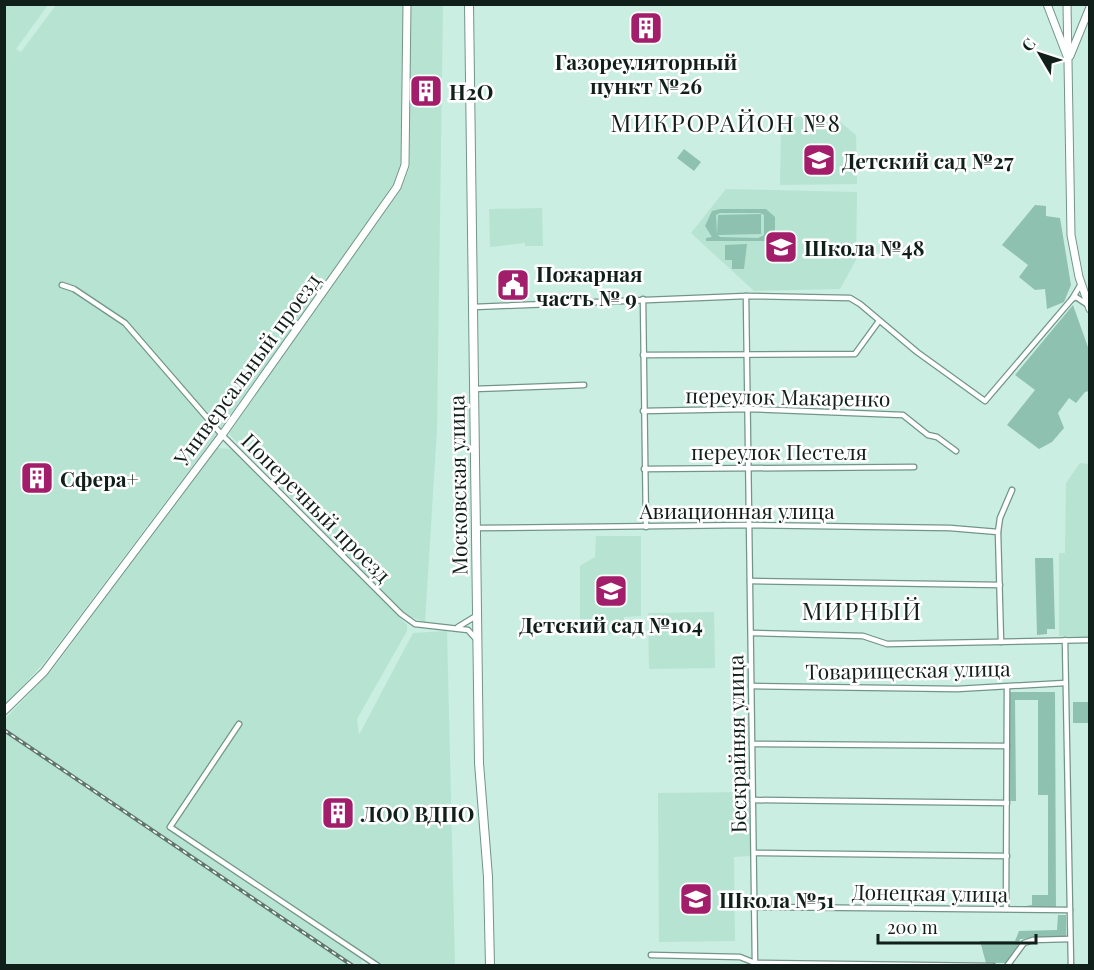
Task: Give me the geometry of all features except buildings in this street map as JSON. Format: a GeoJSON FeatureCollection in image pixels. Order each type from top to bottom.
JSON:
{"type":"FeatureCollection","features":[{"type":"Feature","properties":{"kind":"main road","name":"Московская улица"},"geometry":{"type":"LineString","coordinates":[[469,4],[479,763],[488,877],[490,966]]}},
{"type":"Feature","properties":{"kind":"street","name":"Универсальный проезд"},"geometry":{"type":"LineString","coordinates":[[4,711],[44,672],[222,435],[397,187],[405,165],[406,4]]}},
{"type":"Feature","properties":{"kind":"street"},"geometry":{"type":"LineString","coordinates":[[1047,4],[1069,61]]}},
{"type":"Feature","properties":{"kind":"street"},"geometry":{"type":"LineString","coordinates":[[1067,4],[1071,235],[1081,284],[1089,307]]}},
{"type":"Feature","properties":{"kind":"street"},"geometry":{"type":"LineString","coordinates":[[1069,61],[1089,7]]}},
{"type":"Feature","properties":{"kind":"street"},"geometry":{"type":"LineString","coordinates":[[474,307],[746,296],[850,298],[985,401],[1072,299],[1081,284]]}},
{"type":"Feature","properties":{"kind":"street","name":"Поперечный проезд"},"geometry":{"type":"LineString","coordinates":[[62,285],[74,289],[124,323],[222,435],[401,614],[416,624],[458,627]]}},
{"type":"Feature","properties":{"kind":"street","name":"Бескрайняя улица"},"geometry":{"type":"LineString","coordinates":[[746,296],[755,963]]}},
{"type":"Feature","properties":{"kind":"street"},"geometry":{"type":"LineString","coordinates":[[1072,299],[1076,297],[1089,307]]}},
{"type":"Feature","properties":{"kind":"street"},"geometry":{"type":"LineString","coordinates":[[642,299],[646,527]]}},
{"type":"Feature","properties":{"kind":"street"},"geometry":{"type":"LineString","coordinates":[[643,355],[855,354],[879,321]]}},
{"type":"Feature","properties":{"kind":"street"},"geometry":{"type":"LineString","coordinates":[[474,389],[584,385]]}},
{"type":"Feature","properties":{"kind":"street","name":"переулок Макаренко"},"geometry":{"type":"LineString","coordinates":[[644,411],[748,409],[903,415],[928,435],[937,436],[956,451]]}},
{"type":"Feature","properties":{"kind":"street","name":"переулок Пестеля"},"geometry":{"type":"LineString","coordinates":[[644,469],[914,467]]}},
{"type":"Feature","properties":{"kind":"street"},"geometry":{"type":"LineString","coordinates":[[1001,642],[998,532],[1000,518],[1012,490]]}},
{"type":"Feature","properties":{"kind":"street","name":"Авиационная улица"},"geometry":{"type":"LineString","coordinates":[[476,528],[749,525],[950,528],[998,532]]}},
{"type":"Feature","properties":{"kind":"street"},"geometry":{"type":"LineString","coordinates":[[750,581],[1000,585]]}},
{"type":"Feature","properties":{"kind":"street"},"geometry":{"type":"LineString","coordinates":[[458,627],[477,616]]}},
{"type":"Feature","properties":{"kind":"street"},"geometry":{"type":"LineString","coordinates":[[458,627],[468,630],[477,640]]}},
{"type":"Feature","properties":{"kind":"street"},"geometry":{"type":"LineString","coordinates":[[751,633],[863,636],[887,644],[1089,640]]}},
{"type":"Feature","properties":{"kind":"street"},"geometry":{"type":"LineString","coordinates":[[1065,640],[1071,966]]}},
{"type":"Feature","properties":{"kind":"street","name":"Товарищеская улица"},"geometry":{"type":"LineString","coordinates":[[752,686],[1007,688],[1016,685],[1065,683]]}},
{"type":"Feature","properties":{"kind":"street"},"geometry":{"type":"LineString","coordinates":[[1006,909],[1007,688]]}},
{"type":"Feature","properties":{"kind":"street"},"geometry":{"type":"LineString","coordinates":[[239,724],[170,827],[378,966]]}},
{"type":"Feature","properties":{"kind":"street"},"geometry":{"type":"LineString","coordinates":[[752,744],[1007,746]]}},
{"type":"Feature","properties":{"kind":"street"},"geometry":{"type":"LineString","coordinates":[[753,800],[1007,803]]}},
{"type":"Feature","properties":{"kind":"street"},"geometry":{"type":"LineString","coordinates":[[754,853],[1007,856]]}},
{"type":"Feature","properties":{"kind":"street","name":"Донецкая улица"},"geometry":{"type":"LineString","coordinates":[[754,907],[1070,910]]}},
{"type":"Feature","properties":{"kind":"street"},"geometry":{"type":"LineString","coordinates":[[1007,966],[1024,943],[1033,940],[1071,939]]}},
{"type":"Feature","properties":{"kind":"street"},"geometry":{"type":"LineString","coordinates":[[651,955],[741,957],[755,963],[993,966]]}},
{"type":"Feature","properties":{"kind":"shaded area"},"geometry":{"type":"Polygon","coordinates":[[[5,5],[48,5],[16,49],[21,52],[56,5],[404,5],[404,153],[395,187],[210,443],[47,659],[5,706],[5,5]]]}},
{"type":"Feature","properties":{"kind":"shaded area"},"geometry":{"type":"Polygon","coordinates":[[[408,5],[443,5],[437,429],[425,622],[406,615],[229,434],[233,423],[403,184],[410,166],[408,5]]]}},
{"type":"Feature","properties":{"kind":"shaded area","name":"Детский сад №27"},"geometry":{"type":"Polygon","coordinates":[[[833,116],[856,135],[857,184],[780,185],[781,131],[792,117],[833,116]]]}},
{"type":"Feature","properties":{"kind":"shaded area"},"geometry":{"type":"Polygon","coordinates":[[[684,149],[701,162],[694,171],[677,158],[684,149]]]}},
{"type":"Feature","properties":{"kind":"shaded area","name":"Школа №48"},"geometry":{"type":"Polygon","coordinates":[[[726,189],[857,192],[856,260],[840,289],[754,291],[691,233],[726,189]]]}},
{"type":"Feature","properties":{"kind":"shaded area"},"geometry":{"type":"Polygon","coordinates":[[[1035,205],[1046,206],[1046,216],[1060,218],[1071,285],[1064,302],[1047,309],[1045,289],[1035,290],[1019,277],[1028,265],[1002,245],[1035,205]]]}},
{"type":"Feature","properties":{"kind":"shaded area"},"geometry":{"type":"Polygon","coordinates":[[[542,208],[543,246],[525,246],[525,243],[490,247],[489,209],[542,208]]]}},
{"type":"Feature","properties":{"kind":"shaded area"},"geometry":{"type":"Polygon","coordinates":[[[766,209],[775,217],[775,231],[771,237],[774,237],[774,241],[706,241],[706,238],[712,237],[705,226],[712,211],[766,209]],[[720,213],[716,215],[717,235],[718,215],[761,214],[761,234],[718,235],[720,237],[758,238],[764,235],[764,215],[760,213],[720,213]]]}},
{"type":"Feature","properties":{"kind":"shaded area"},"geometry":{"type":"Polygon","coordinates":[[[747,244],[744,269],[732,269],[732,260],[725,260],[725,245],[747,244]]]}},
{"type":"Feature","properties":{"kind":"shaded area"},"geometry":{"type":"Polygon","coordinates":[[[1073,305],[1089,350],[1089,391],[1085,392],[1076,403],[1069,398],[1058,413],[1064,428],[1052,442],[1039,449],[1007,425],[1035,390],[1015,375],[1073,305]]]}},
{"type":"Feature","properties":{"kind":"shaded area"},"geometry":{"type":"Polygon","coordinates":[[[216,448],[232,449],[407,625],[407,631],[357,719],[359,735],[413,633],[447,631],[455,965],[381,965],[363,952],[361,963],[367,965],[5,965],[4,720],[52,670],[216,448]]]}},
{"type":"Feature","properties":{"kind":"shaded area"},"geometry":{"type":"Polygon","coordinates":[[[1080,463],[1089,464],[1089,637],[1059,636],[1059,553],[1065,553],[1066,483],[1080,463]]]}},
{"type":"Feature","properties":{"kind":"shaded area","name":"Детский сад №104"},"geometry":{"type":"Polygon","coordinates":[[[596,536],[641,536],[641,616],[624,617],[624,634],[580,635],[580,566],[595,557],[596,536]]]}},
{"type":"Feature","properties":{"kind":"shaded area"},"geometry":{"type":"Polygon","coordinates":[[[1035,558],[1053,558],[1055,629],[1047,629],[1047,634],[1037,635],[1035,558]]]}},
{"type":"Feature","properties":{"kind":"shaded area"},"geometry":{"type":"Polygon","coordinates":[[[714,612],[715,668],[649,669],[648,613],[714,612]]]}},
{"type":"Feature","properties":{"kind":"shaded area"},"geometry":{"type":"Polygon","coordinates":[[[1009,692],[1055,692],[1056,913],[1012,913],[1013,908],[1032,905],[1032,895],[1048,895],[1048,795],[1038,795],[1038,700],[1015,700],[1016,801],[1009,801],[1009,692]]]}},
{"type":"Feature","properties":{"kind":"shaded area"},"geometry":{"type":"Polygon","coordinates":[[[1073,702],[1089,702],[1089,723],[1073,723],[1073,702]]]}},
{"type":"Feature","properties":{"kind":"shaded area","name":"Школа №51"},"geometry":{"type":"Polygon","coordinates":[[[750,792],[751,856],[734,857],[735,941],[659,942],[658,793],[750,792]]]}},
{"type":"Feature","properties":{"kind":"shaded area"},"geometry":{"type":"Polygon","coordinates":[[[1058,915],[1066,915],[1066,937],[1020,939],[1017,952],[1006,963],[986,963],[980,941],[1015,941],[1019,931],[1057,930],[1058,915]]]}},
{"type":"Feature","properties":{"kind":"railway"},"geometry":{"type":"LineString","coordinates":[[4,730],[353,966]]}},
{"type":"Feature","properties":{"kind":"place","name":"Газореуляторный пункт №26"},"geometry":{"type":"Point","coordinates":[646,28]}},
{"type":"Feature","properties":{"kind":"place","name":"Н2О"},"geometry":{"type":"Point","coordinates":[426,91]}},
{"type":"Feature","properties":{"kind":"place","name":"Детский сад №27"},"geometry":{"type":"Point","coordinates":[819,160]}},
{"type":"Feature","properties":{"kind":"place","name":"Школа №48"},"geometry":{"type":"Point","coordinates":[781,247]}},
{"type":"Feature","properties":{"kind":"place","name":"Пожарная часть № 9"},"geometry":{"type":"Point","coordinates":[513,285]}},
{"type":"Feature","properties":{"kind":"place","name":"Сфера+"},"geometry":{"type":"Point","coordinates":[37,478]}},
{"type":"Feature","properties":{"kind":"place","name":"Детский сад №104"},"geometry":{"type":"Point","coordinates":[611,591]}},
{"type":"Feature","properties":{"kind":"place","name":"ЛОО ВДПО"},"geometry":{"type":"Point","coordinates":[338,813]}},
{"type":"Feature","properties":{"kind":"place","name":"Школа №51"},"geometry":{"type":"Point","coordinates":[696,899]}},
{"type":"Feature","properties":{"kind":"district","name":"МИКРОРАЙОН №8"},"geometry":{"type":"Point","coordinates":[726,122]}},
{"type":"Feature","properties":{"kind":"district","name":"МИРНЫЙ"},"geometry":{"type":"Point","coordinates":[862,610]}}]}
